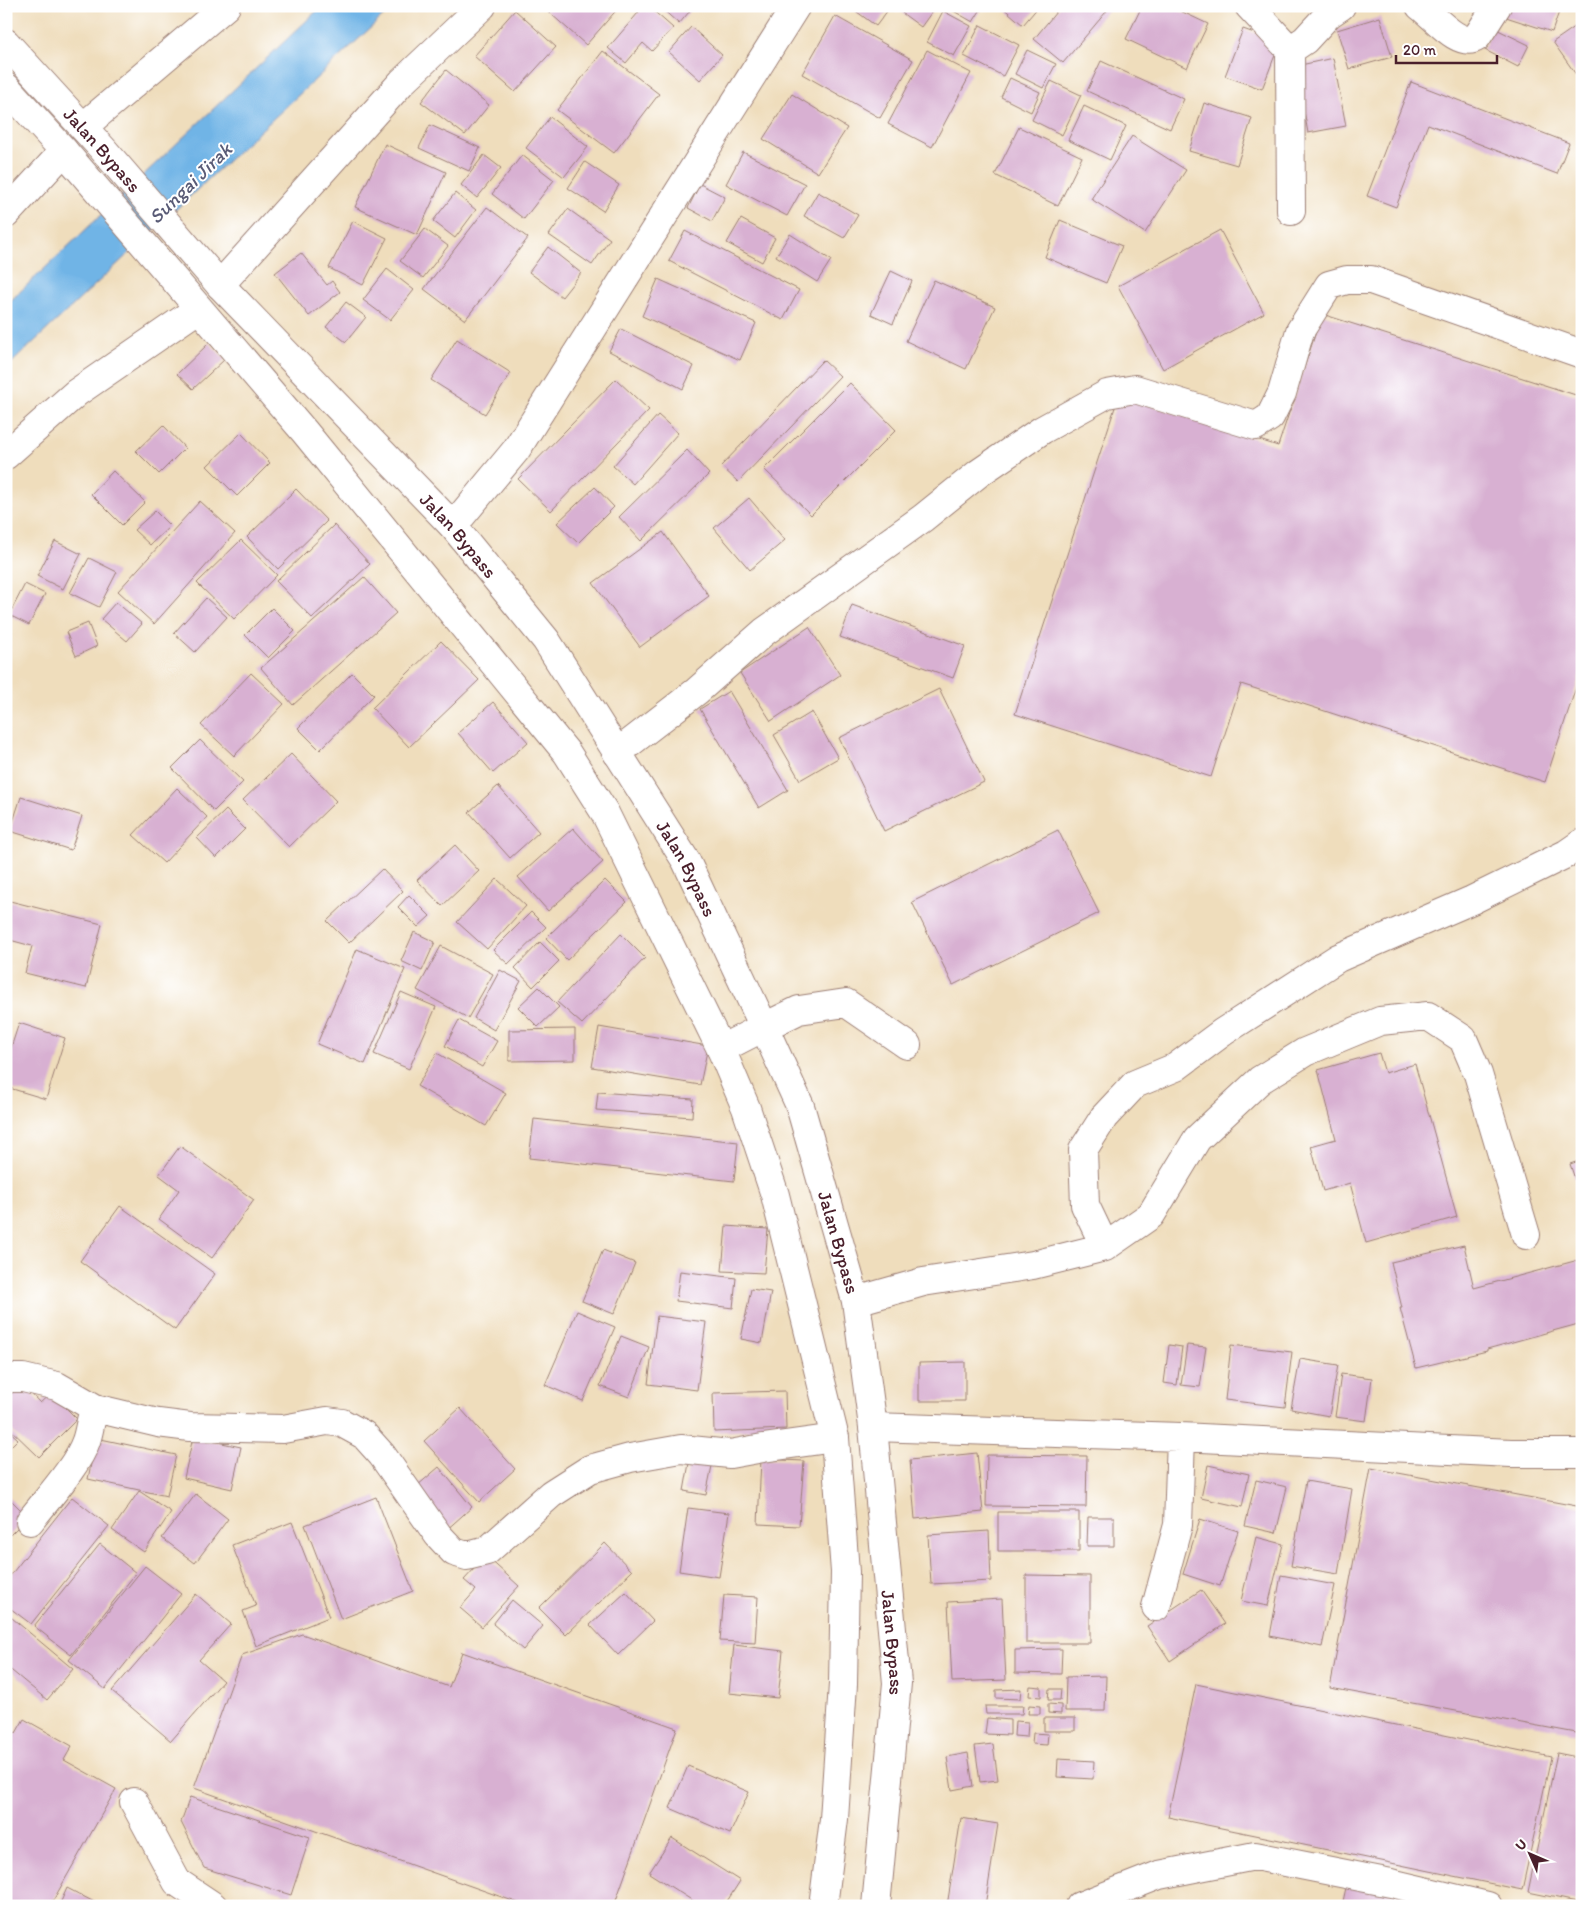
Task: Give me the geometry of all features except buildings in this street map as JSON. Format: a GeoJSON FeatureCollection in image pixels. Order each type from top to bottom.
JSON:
{"type":"FeatureCollection","features":[{"type":"Feature","properties":{"kind":"main road"},"geometry":{"type":"LineString","coordinates":[[83,127],[226,6]]}},
{"type":"Feature","properties":{"kind":"main road"},"geometry":{"type":"LineString","coordinates":[[220,284],[402,82],[482,6]]}},
{"type":"Feature","properties":{"kind":"main road"},"geometry":{"type":"LineString","coordinates":[[453,526],[516,450],[796,6]]}},
{"type":"Feature","properties":{"kind":"main road"},"geometry":{"type":"LineString","coordinates":[[1249,6],[1290,50],[1291,211]]}},
{"type":"Feature","properties":{"kind":"main road"},"geometry":{"type":"LineString","coordinates":[[1290,50],[1305,40],[1329,14],[1341,6]]}},
{"type":"Feature","properties":{"kind":"main road"},"geometry":{"type":"LineString","coordinates":[[1420,6],[1429,12],[1451,34],[1466,40],[1472,40],[1477,37],[1497,6]]}},
{"type":"Feature","properties":{"kind":"main road","name":"Jalan Bypass"},"geometry":{"type":"LineString","coordinates":[[6,43],[102,148],[220,284],[453,526],[546,640],[686,860],[764,1027],[800,1106],[856,1301],[873,1428],[897,1683],[876,1906]]}},
{"type":"Feature","properties":{"kind":"main road","name":"Jalan Bypass"},"geometry":{"type":"LineString","coordinates":[[6,88],[310,438],[567,753],[605,812],[667,941],[722,1049],[746,1108],[775,1195],[835,1438],[845,1572],[844,1665],[834,1819],[823,1906]]}},
{"type":"Feature","properties":{"kind":"main road"},"geometry":{"type":"LineString","coordinates":[[6,214],[72,162]]}},
{"type":"Feature","properties":{"kind":"main road"},"geometry":{"type":"LineString","coordinates":[[617,753],[697,691],[764,632],[923,518],[980,473],[1042,430],[1107,394],[1135,389],[1256,426],[1270,417],[1282,393],[1300,331],[1329,285],[1347,280],[1371,280],[1582,354]]}},
{"type":"Feature","properties":{"kind":"main road"},"geometry":{"type":"LineString","coordinates":[[6,455],[76,394],[198,309]]}},
{"type":"Feature","properties":{"kind":"main road"},"geometry":{"type":"LineString","coordinates":[[1093,1250],[1085,1205],[1083,1150],[1104,1117],[1135,1084],[1176,1067],[1223,1032],[1338,958],[1472,900],[1566,854],[1582,844]]}},
{"type":"Feature","properties":{"kind":"main road"},"geometry":{"type":"LineString","coordinates":[[722,1049],[799,1010],[846,1003],[907,1045]]}},
{"type":"Feature","properties":{"kind":"main road"},"geometry":{"type":"LineString","coordinates":[[856,1301],[922,1282],[1034,1265],[1093,1250],[1150,1215],[1197,1139],[1260,1080],[1305,1052],[1380,1021],[1428,1016],[1463,1040],[1478,1074],[1526,1236]]}},
{"type":"Feature","properties":{"kind":"main road"},"geometry":{"type":"LineString","coordinates":[[6,1378],[23,1378],[58,1386],[95,1408],[158,1423],[190,1427],[283,1429],[327,1421],[342,1423],[364,1435],[382,1455],[438,1535],[454,1552],[467,1556],[487,1551],[551,1494],[590,1470],[630,1458],[681,1449],[730,1454],[835,1438]]}},
{"type":"Feature","properties":{"kind":"main road"},"geometry":{"type":"LineString","coordinates":[[30,1521],[76,1460],[86,1442],[90,1418],[95,1408]]}},
{"type":"Feature","properties":{"kind":"main road"},"geometry":{"type":"LineString","coordinates":[[873,1428],[1181,1437],[1492,1452],[1582,1453]]}},
{"type":"Feature","properties":{"kind":"main road"},"geometry":{"type":"LineString","coordinates":[[1156,1607],[1178,1525],[1181,1437]]}},
{"type":"Feature","properties":{"kind":"main road"},"geometry":{"type":"LineString","coordinates":[[134,1802],[177,1882],[213,1906]]}},
{"type":"Feature","properties":{"kind":"main road"},"geometry":{"type":"LineString","coordinates":[[1080,1906],[1159,1875],[1255,1856],[1391,1883],[1488,1906]]}},
{"type":"Feature","properties":{"kind":"water","name":"Sungai Jirak"},"geometry":{"type":"Polygon","coordinates":[[[322,6],[394,6],[6,368],[6,305],[322,6]]]}}]}
